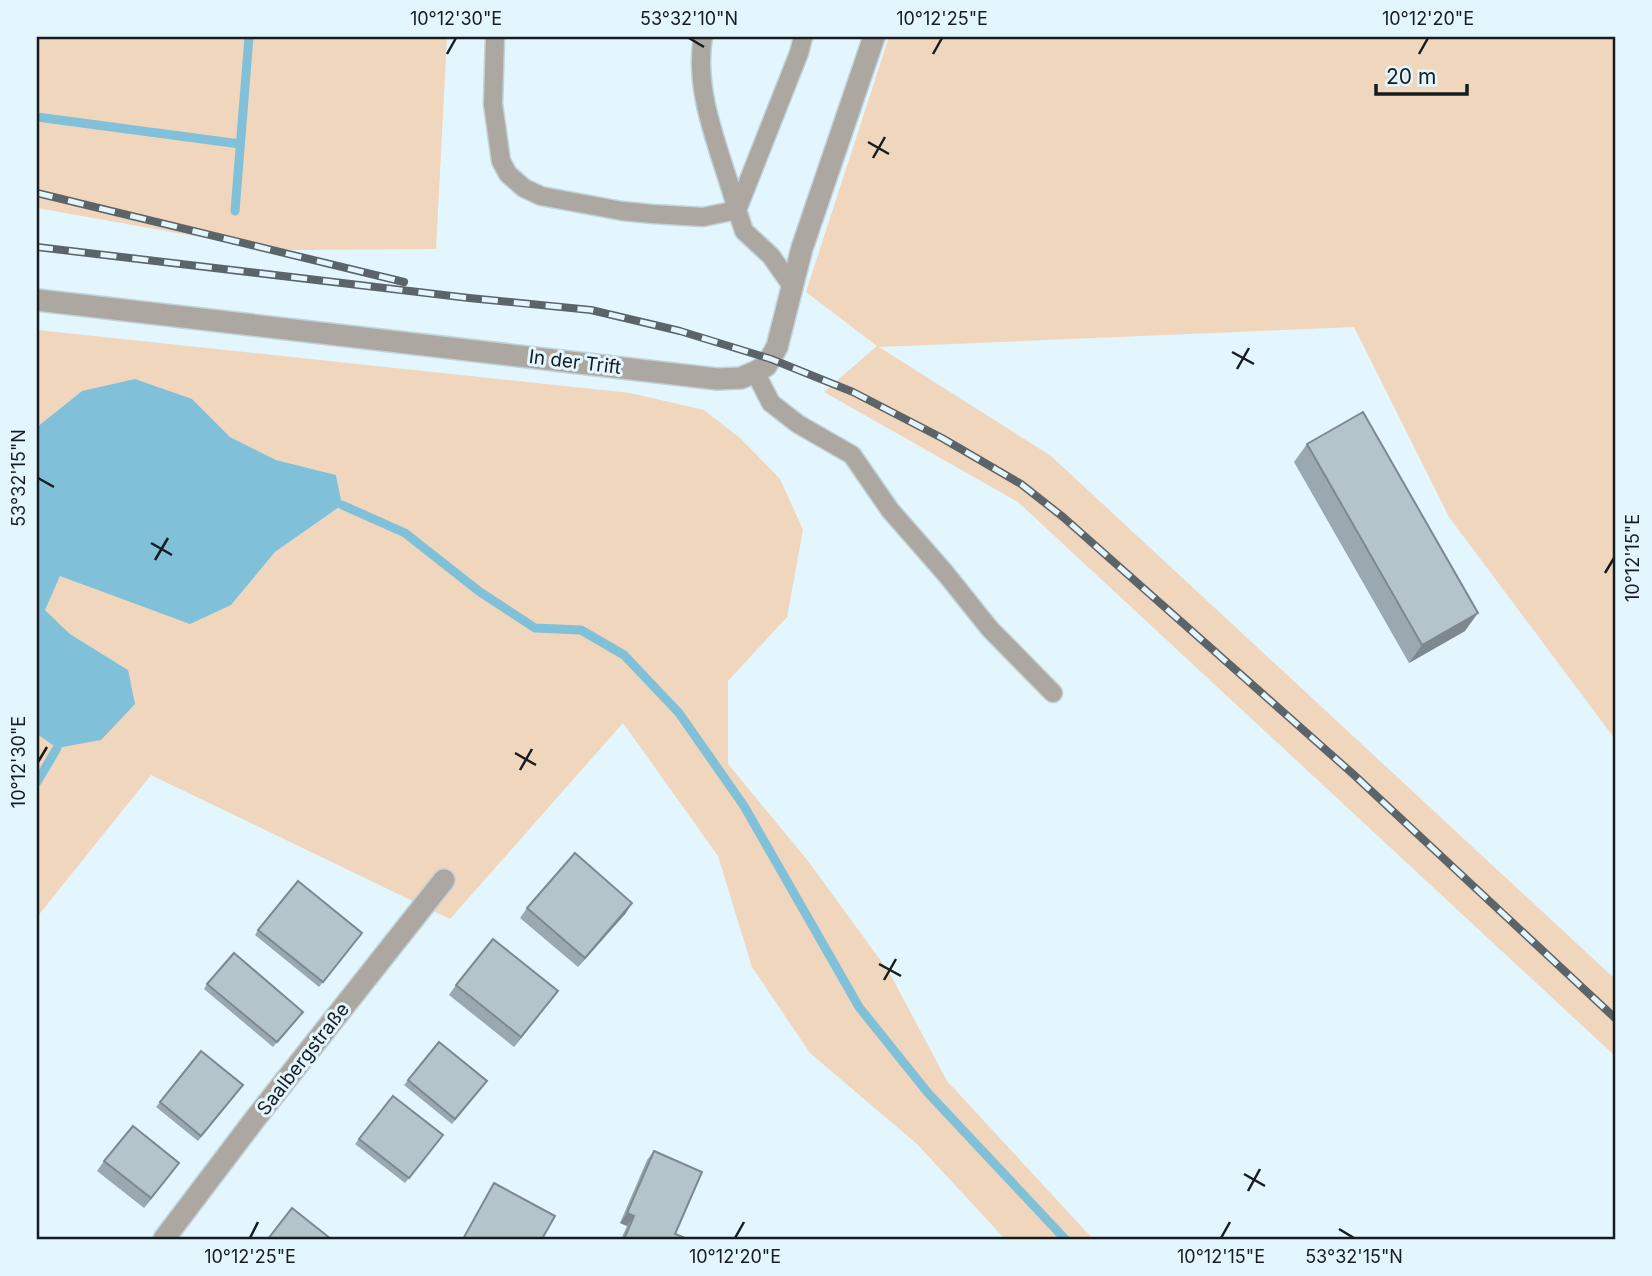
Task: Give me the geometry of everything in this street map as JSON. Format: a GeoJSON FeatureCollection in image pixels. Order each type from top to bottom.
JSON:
{"type":"FeatureCollection","features":[{"type":"Feature","properties":{"kind":"street"},"geometry":{"type":"LineString","coordinates":[[755,372],[766,366],[777,347],[802,248],[874,37]]}},
{"type":"Feature","properties":{"kind":"street","name":"In der Trift"},"geometry":{"type":"LineString","coordinates":[[37,300],[717,379],[741,378],[755,372]]}},
{"type":"Feature","properties":{"kind":"street","name":"Saalbergstraße"},"geometry":{"type":"LineString","coordinates":[[164,1239],[444,880]]}},
{"type":"Feature","properties":{"kind":"lane"},"geometry":{"type":"LineString","coordinates":[[495,37],[493,104],[501,160],[508,174],[524,188],[541,196],[622,211],[703,217],[737,210]]}},
{"type":"Feature","properties":{"kind":"lane"},"geometry":{"type":"LineString","coordinates":[[703,37],[700,55],[702,83],[714,138],[744,230],[771,256],[792,286]]}},
{"type":"Feature","properties":{"kind":"lane"},"geometry":{"type":"LineString","coordinates":[[737,210],[803,37]]}},
{"type":"Feature","properties":{"kind":"lane"},"geometry":{"type":"LineString","coordinates":[[755,372],[771,402],[798,424],[852,455],[890,510],[990,629],[1053,693]]}},
{"type":"Feature","properties":{"kind":"shaded area"},"geometry":{"type":"Polygon","coordinates":[[[37,37],[447,37],[436,249],[273,250],[37,208],[37,37]]]}},
{"type":"Feature","properties":{"kind":"shaded area"},"geometry":{"type":"Polygon","coordinates":[[[889,37],[1615,37],[1615,739],[1449,517],[1354,327],[879,347],[1051,456],[1615,979],[1615,1056],[1018,502],[824,392],[877,346],[806,292],[889,37]]]}},
{"type":"Feature","properties":{"kind":"shaded area"},"geometry":{"type":"Polygon","coordinates":[[[37,330],[630,393],[704,410],[740,438],[780,479],[803,530],[787,617],[728,681],[728,764],[808,861],[889,972],[947,1081],[1093,1239],[1005,1239],[917,1144],[810,1053],[752,967],[718,856],[623,723],[450,919],[151,775],[37,917],[37,734],[57,748],[128,670],[70,634],[44,609],[60,576],[231,605],[275,552],[342,505],[336,475],[276,460],[230,437],[192,399],[82,391],[37,427],[37,330]]]}},
{"type":"Feature","properties":{"kind":"water"},"geometry":{"type":"Polygon","coordinates":[[[135,379],[192,399],[230,437],[276,460],[336,475],[342,505],[275,552],[231,605],[190,624],[60,576],[45,610],[70,634],[128,670],[135,704],[101,740],[57,748],[37,734],[37,427],[82,391],[135,379]]]}},
{"type":"Feature","properties":{"kind":"building"},"geometry":{"type":"Polygon","coordinates":[[[1363,412],[1478,613],[1422,645],[1307,444],[1363,412]]]}},
{"type":"Feature","properties":{"kind":"building"},"geometry":{"type":"Polygon","coordinates":[[[575,853],[632,903],[585,958],[527,908],[575,853]]]}},
{"type":"Feature","properties":{"kind":"building"},"geometry":{"type":"Polygon","coordinates":[[[298,881],[362,933],[323,982],[258,930],[298,881]]]}},
{"type":"Feature","properties":{"kind":"building"},"geometry":{"type":"Polygon","coordinates":[[[493,939],[558,991],[521,1037],[456,985],[493,939]]]}},
{"type":"Feature","properties":{"kind":"building"},"geometry":{"type":"Polygon","coordinates":[[[234,953],[303,1012],[277,1042],[207,984],[234,953]]]}},
{"type":"Feature","properties":{"kind":"building"},"geometry":{"type":"Polygon","coordinates":[[[439,1042],[487,1081],[455,1119],[408,1080],[439,1042]]]}},
{"type":"Feature","properties":{"kind":"building"},"geometry":{"type":"Polygon","coordinates":[[[201,1051],[243,1085],[201,1136],[160,1102],[201,1051]]]}},
{"type":"Feature","properties":{"kind":"building"},"geometry":{"type":"Polygon","coordinates":[[[393,1096],[443,1135],[409,1178],[359,1139],[393,1096]]]}},
{"type":"Feature","properties":{"kind":"building"},"geometry":{"type":"Polygon","coordinates":[[[133,1126],[179,1163],[151,1198],[104,1161],[133,1126]]]}},
{"type":"Feature","properties":{"kind":"building"},"geometry":{"type":"Polygon","coordinates":[[[654,1151],[702,1172],[675,1234],[683,1237],[624,1239],[634,1216],[627,1213],[654,1151]]]}},
{"type":"Feature","properties":{"kind":"building"},"geometry":{"type":"Polygon","coordinates":[[[494,1183],[555,1216],[542,1239],[463,1239],[494,1183]]]}},
{"type":"Feature","properties":{"kind":"building"},"geometry":{"type":"Polygon","coordinates":[[[292,1208],[331,1239],[268,1239],[292,1208]]]}},
{"type":"Feature","properties":{"kind":"waterway"},"geometry":{"type":"LineString","coordinates":[[235,211],[249,37]]}},
{"type":"Feature","properties":{"kind":"waterway"},"geometry":{"type":"LineString","coordinates":[[37,117],[240,144]]}},
{"type":"Feature","properties":{"kind":"waterway"},"geometry":{"type":"LineString","coordinates":[[342,505],[405,533],[480,592],[535,628],[581,630],[624,655],[679,713],[744,806],[859,1007],[928,1093],[1065,1239]]}},
{"type":"Feature","properties":{"kind":"waterway"},"geometry":{"type":"LineString","coordinates":[[37,782],[57,748]]}},
{"type":"Feature","properties":{"kind":"railway"},"geometry":{"type":"LineString","coordinates":[[37,193],[404,282]]}},
{"type":"Feature","properties":{"kind":"railway"},"geometry":{"type":"LineString","coordinates":[[37,247],[591,310],[680,331],[771,359],[853,392],[942,438],[1021,484],[1063,517],[1353,774],[1615,1018]]}}]}
